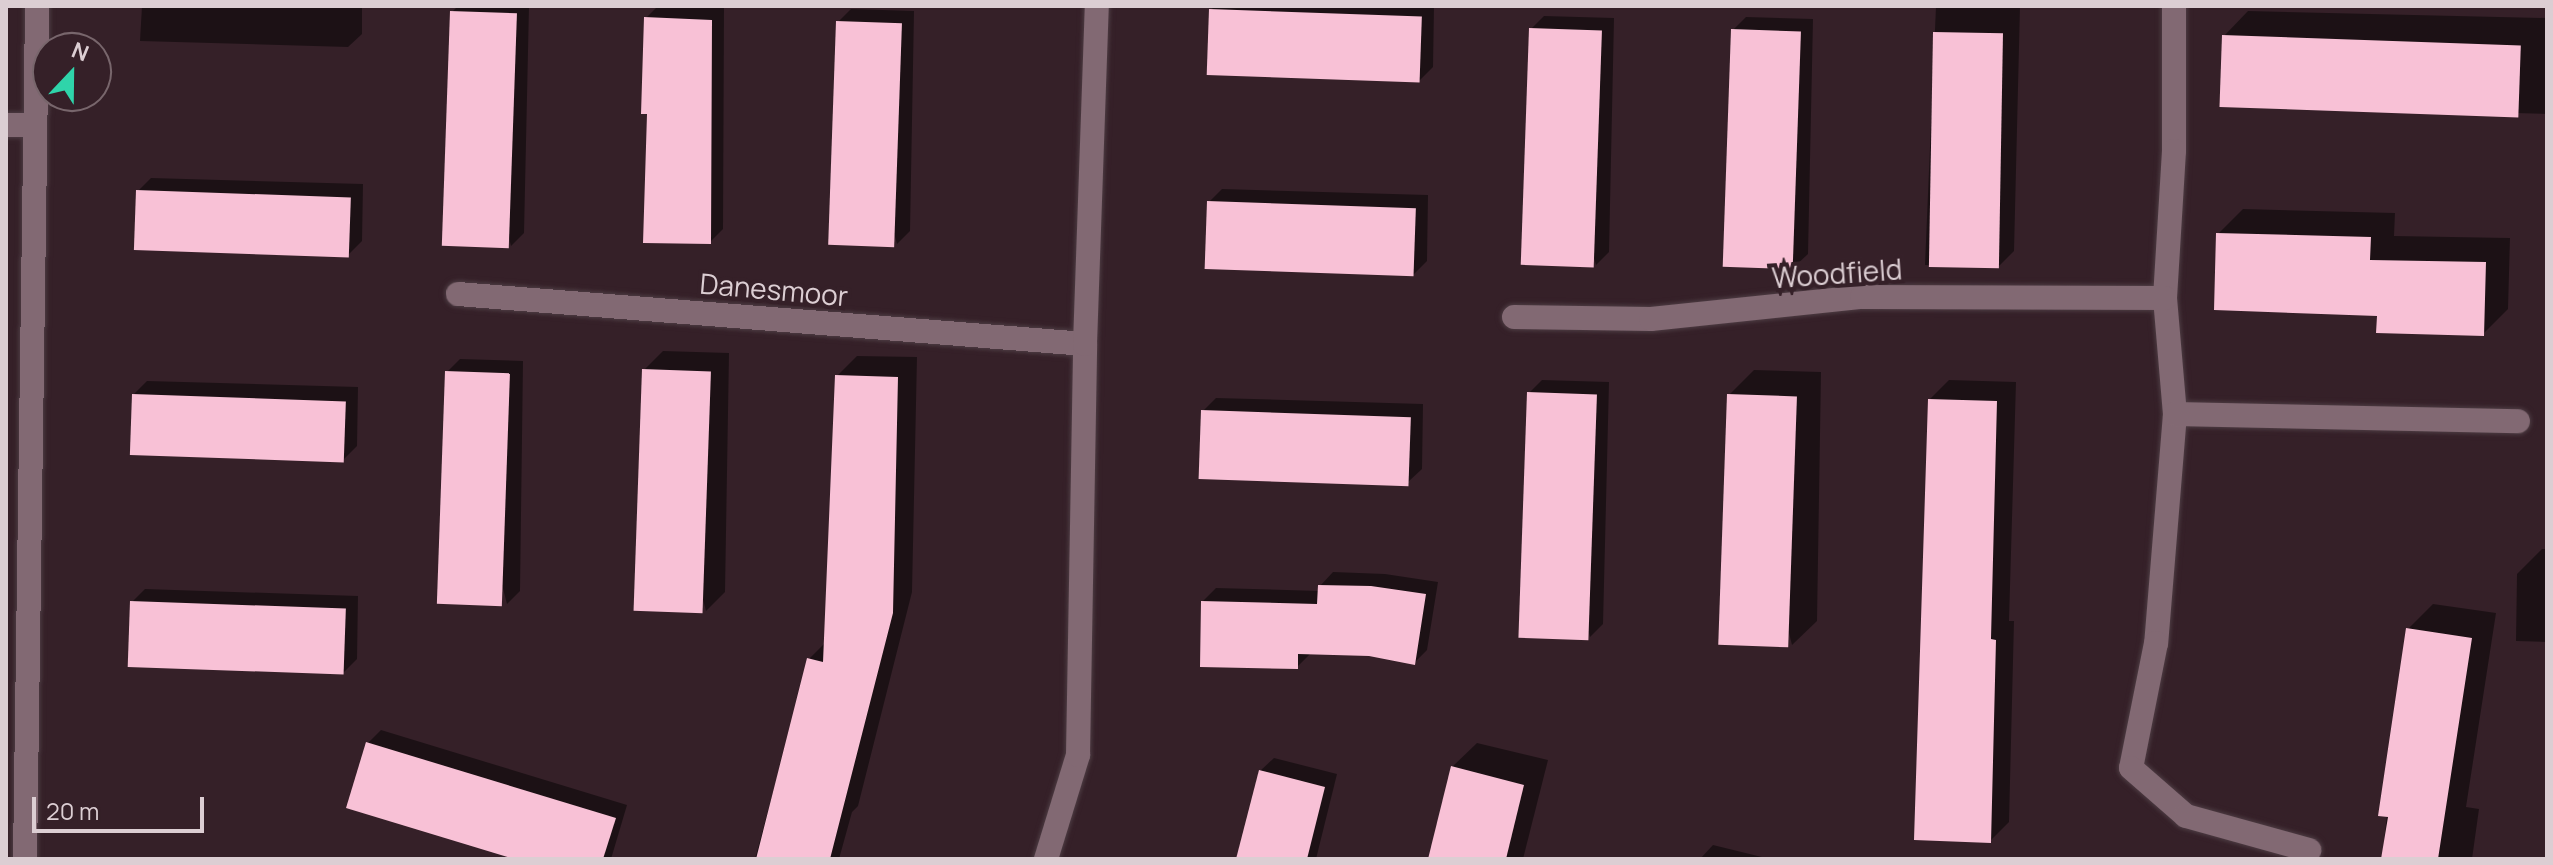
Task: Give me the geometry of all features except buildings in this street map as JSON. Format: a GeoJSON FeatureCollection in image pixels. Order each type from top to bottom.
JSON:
{"type":"FeatureCollection","features":[{"type":"Feature","properties":{"kind":"street"},"geometry":{"type":"LineString","coordinates":[[25,859],[37,6]]}},
{"type":"Feature","properties":{"kind":"street"},"geometry":{"type":"LineString","coordinates":[[1046,859],[1078,755],[1085,344],[1097,6]]}},
{"type":"Feature","properties":{"kind":"street"},"geometry":{"type":"LineString","coordinates":[[2174,6],[2174,151],[2165,298],[2175,414],[2156,643],[2131,768],[2186,816],[2309,850]]}},
{"type":"Feature","properties":{"kind":"street"},"geometry":{"type":"LineString","coordinates":[[6,125],[35,125]]}},
{"type":"Feature","properties":{"kind":"street","name":"Danesmoor"},"geometry":{"type":"LineString","coordinates":[[458,294],[1085,344]]}},
{"type":"Feature","properties":{"kind":"street","name":"Woodfield"},"geometry":{"type":"LineString","coordinates":[[1514,317],[1651,319],[1862,297],[2165,298]]}},
{"type":"Feature","properties":{"kind":"street"},"geometry":{"type":"LineString","coordinates":[[2175,414],[2518,421]]}}]}
